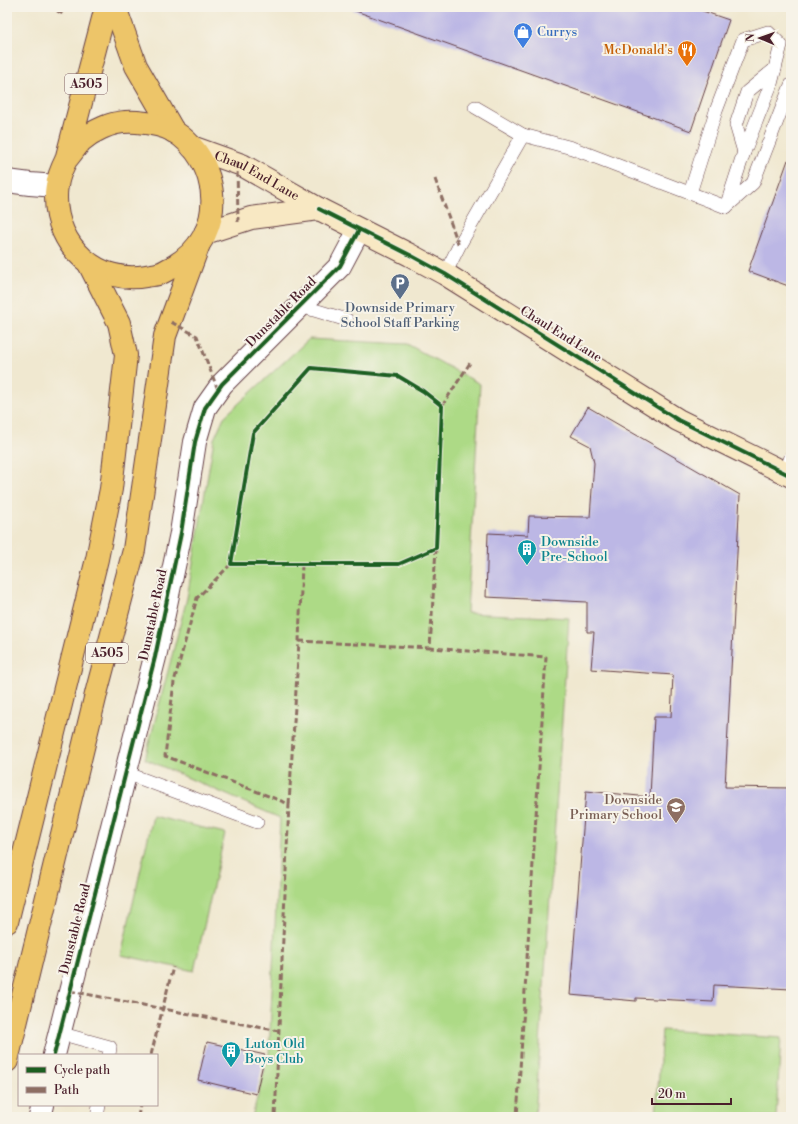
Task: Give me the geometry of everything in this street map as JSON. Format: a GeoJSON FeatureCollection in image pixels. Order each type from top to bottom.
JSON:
{"type":"FeatureCollection","features":[{"type":"Feature","properties":{"kind":"main road","name":"A505"},"geometry":{"type":"LineString","coordinates":[[66,160],[106,7]]}},
{"type":"Feature","properties":{"kind":"main road"},"geometry":{"type":"LineString","coordinates":[[115,7],[136,66],[174,132]]}},
{"type":"Feature","properties":{"kind":"main road"},"geometry":{"type":"LineString","coordinates":[[126,121],[151,123],[174,132],[192,147],[205,166],[212,188],[212,210],[202,238],[182,262],[160,274],[136,278],[111,275],[89,264],[73,249],[62,230],[56,208],[56,186],[66,160],[82,141],[102,128],[126,121]]}},
{"type":"Feature","properties":{"kind":"main road","name":"A505"},"geometry":{"type":"LineString","coordinates":[[7,1061],[95,698],[134,550],[165,336],[202,238]]}},
{"type":"Feature","properties":{"kind":"main road","name":"A505"},"geometry":{"type":"LineString","coordinates":[[7,922],[91,583],[111,489],[126,355],[119,323],[89,264]]}},
{"type":"Feature","properties":{"kind":"street","name":"Chaul End Lane"},"geometry":{"type":"LineString","coordinates":[[192,147],[242,165],[319,209],[445,274],[678,420],[789,469]]}},
{"type":"Feature","properties":{"kind":"street"},"geometry":{"type":"LineString","coordinates":[[7,181],[56,186]]}},
{"type":"Feature","properties":{"kind":"street","name":"Chaul End Lane"},"geometry":{"type":"LineString","coordinates":[[202,238],[251,218],[319,209]]}},
{"type":"Feature","properties":{"kind":"street","name":"Dunstable Road"},"geometry":{"type":"LineString","coordinates":[[54,1054],[157,649],[182,533],[195,442],[205,408],[222,384],[340,266],[359,230]]}},
{"type":"Feature","properties":{"kind":"street"},"geometry":{"type":"LineString","coordinates":[[40,1117],[43,1106]]}},
{"type":"Feature","properties":{"kind":"lane"},"geometry":{"type":"LineString","coordinates":[[690,193],[716,111],[743,40],[768,32],[781,45],[771,84],[744,152],[726,207]]}},
{"type":"Feature","properties":{"kind":"lane"},"geometry":{"type":"LineString","coordinates":[[744,152],[736,125],[748,92],[775,69]]}},
{"type":"Feature","properties":{"kind":"lane"},"geometry":{"type":"LineString","coordinates":[[726,207],[753,183],[791,85]]}},
{"type":"Feature","properties":{"kind":"lane"},"geometry":{"type":"LineString","coordinates":[[475,107],[523,135],[572,148],[726,207]]}},
{"type":"Feature","properties":{"kind":"lane"},"geometry":{"type":"LineString","coordinates":[[445,274],[523,135]]}},
{"type":"Feature","properties":{"kind":"lane"},"geometry":{"type":"LineString","coordinates":[[301,306],[347,320]]}},
{"type":"Feature","properties":{"kind":"lane"},"geometry":{"type":"LineString","coordinates":[[126,772],[257,822]]}},
{"type":"Feature","properties":{"kind":"lane"},"geometry":{"type":"LineString","coordinates":[[59,1033],[109,1051]]}},
{"type":"Feature","properties":{"kind":"lane"},"geometry":{"type":"LineString","coordinates":[[97,1117],[99,1106]]}},
{"type":"Feature","properties":{"kind":"green space"},"geometry":{"type":"Polygon","coordinates":[[[309,339],[407,344],[480,384],[467,613],[569,618],[535,1117],[252,1117],[269,1054],[280,818],[145,759],[187,598],[214,439],[224,417],[309,339]]]}},
{"type":"Feature","properties":{"kind":"green space"},"geometry":{"type":"Polygon","coordinates":[[[153,816],[225,833],[194,971],[121,955],[153,816]]]}},
{"type":"Feature","properties":{"kind":"green space"},"geometry":{"type":"Polygon","coordinates":[[[662,1030],[781,1038],[776,1117],[656,1117],[662,1030]]]}},
{"type":"Feature","properties":{"kind":"building"},"geometry":{"type":"Polygon","coordinates":[[[354,7],[691,7],[729,20],[691,131],[353,10],[354,7]]]}},
{"type":"Feature","properties":{"kind":"building"},"geometry":{"type":"Polygon","coordinates":[[[788,160],[791,161],[791,287],[748,271],[788,160]]]}},
{"type":"Feature","properties":{"kind":"building","name":"Downside Primary School"},"geometry":{"type":"Polygon","coordinates":[[[588,407],[740,495],[725,787],[791,788],[791,989],[714,985],[713,1002],[636,998],[636,1001],[570,995],[586,791],[650,797],[654,717],[671,717],[673,675],[591,669],[594,632],[587,632],[587,602],[486,597],[488,533],[528,535],[529,516],[590,517],[594,463],[590,446],[571,436],[588,407]]]}},
{"type":"Feature","properties":{"kind":"building","name":"Luton Old Boys Club"},"geometry":{"type":"Polygon","coordinates":[[[207,1042],[265,1055],[256,1094],[198,1080],[207,1042]]]}},
{"type":"Feature","properties":{"kind":"marked path"},"geometry":{"type":"LineString","coordinates":[[49,7],[65,15]]}},
{"type":"Feature","properties":{"kind":"marked path"},"geometry":{"type":"LineString","coordinates":[[237,163],[238,222]]}},
{"type":"Feature","properties":{"kind":"marked path"},"geometry":{"type":"LineString","coordinates":[[435,179],[459,246]]}},
{"type":"Feature","properties":{"kind":"marked path"},"geometry":{"type":"LineString","coordinates":[[171,322],[197,336],[218,390]]}},
{"type":"Feature","properties":{"kind":"marked path"},"geometry":{"type":"LineString","coordinates":[[442,406],[470,363]]}},
{"type":"Feature","properties":{"kind":"marked path"},"geometry":{"type":"LineString","coordinates":[[436,548],[430,648],[546,657],[517,1117]]}},
{"type":"Feature","properties":{"kind":"marked path"},"geometry":{"type":"LineString","coordinates":[[231,564],[197,598],[174,682],[165,756],[289,804],[275,1117]]}},
{"type":"Feature","properties":{"kind":"marked path"},"geometry":{"type":"LineString","coordinates":[[289,804],[302,564]]}},
{"type":"Feature","properties":{"kind":"marked path"},"geometry":{"type":"LineString","coordinates":[[299,641],[430,648]]}},
{"type":"Feature","properties":{"kind":"marked path"},"geometry":{"type":"LineString","coordinates":[[151,1054],[173,967]]}},
{"type":"Feature","properties":{"kind":"marked path"},"geometry":{"type":"LineString","coordinates":[[70,991],[279,1031]]}},
{"type":"Feature","properties":{"kind":"marked path"},"geometry":{"type":"LineString","coordinates":[[138,1117],[140,1106]]}},
{"type":"Feature","properties":{"kind":"cycle path"},"geometry":{"type":"LineString","coordinates":[[319,209],[445,274],[678,420],[791,476]]}},
{"type":"Feature","properties":{"kind":"cycle path"},"geometry":{"type":"LineString","coordinates":[[54,1054],[155,657],[181,533],[195,442],[205,408],[222,384],[340,266],[359,230]]}},
{"type":"Feature","properties":{"kind":"cycle path"},"geometry":{"type":"LineString","coordinates":[[311,368],[398,376],[423,391],[442,406],[436,548],[399,564],[231,564],[253,433],[311,368]]}},
{"type":"Feature","properties":{"kind":"place","name":"Currys"},"geometry":{"type":"Point","coordinates":[523,49]}},
{"type":"Feature","properties":{"kind":"place","name":"McDonald's"},"geometry":{"type":"Point","coordinates":[687,67]}},
{"type":"Feature","properties":{"kind":"place","name":"Downside Primary School Staff Parking"},"geometry":{"type":"Point","coordinates":[400,300]}},
{"type":"Feature","properties":{"kind":"place","name":"Downside Pre-School"},"geometry":{"type":"Point","coordinates":[527,566]}},
{"type":"Feature","properties":{"kind":"place","name":"Downside Primary School"},"geometry":{"type":"Point","coordinates":[676,824]}},
{"type":"Feature","properties":{"kind":"place","name":"Luton Old Boys Club"},"geometry":{"type":"Point","coordinates":[231,1068]}}]}
